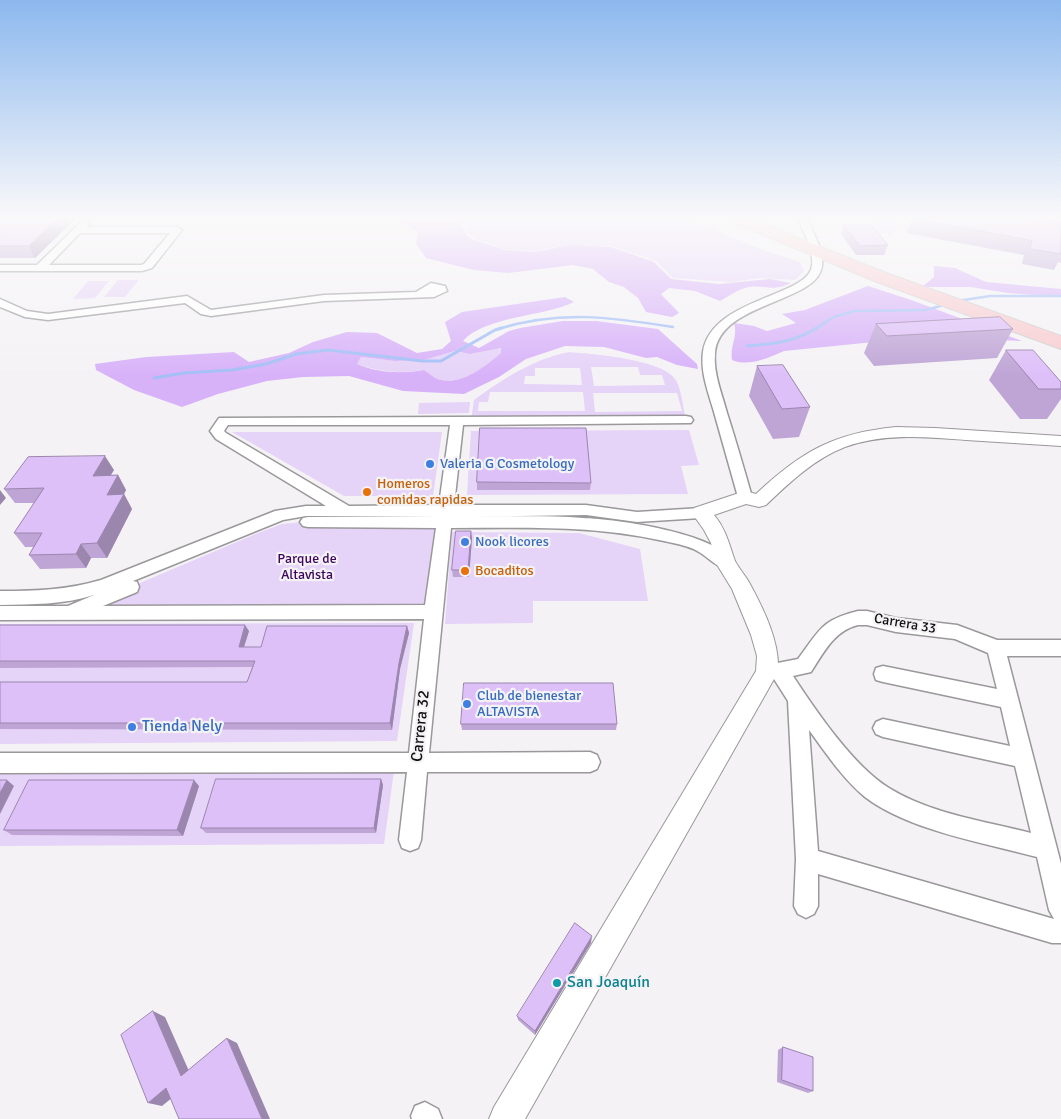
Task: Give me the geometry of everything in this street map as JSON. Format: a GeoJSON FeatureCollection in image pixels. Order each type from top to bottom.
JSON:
{"type":"FeatureCollection","features":[{"type":"Feature","properties":{"kind":"highway"},"geometry":{"type":"LineString","coordinates":[[866,271],[1061,343]]}},
{"type":"Feature","properties":{"kind":"street"},"geometry":{"type":"LineString","coordinates":[[745,497],[710,375],[709,346],[719,327],[727,321],[747,310],[788,293],[810,278],[815,271]]}},
{"type":"Feature","properties":{"kind":"street"},"geometry":{"type":"LineString","coordinates":[[0,302],[19,313],[33,317],[48,318],[187,299],[205,312],[211,313],[324,298],[416,295],[425,292]]}},
{"type":"Feature","properties":{"kind":"street","name":"Carrera 32"},"geometry":{"type":"LineString","coordinates":[[410,840],[433,612],[445,516],[464,420]]}},
{"type":"Feature","properties":{"kind":"street"},"geometry":{"type":"LineString","coordinates":[[345,510],[220,436],[217,431],[220,426],[224,421],[686,420]]}},
{"type":"Feature","properties":{"kind":"street"},"geometry":{"type":"LineString","coordinates":[[69,613],[282,524],[586,510],[637,517],[702,513],[745,497],[759,501],[776,484],[822,451],[853,440],[886,433],[926,432],[1061,441]]}},
{"type":"Feature","properties":{"kind":"street"},"geometry":{"type":"LineString","coordinates":[[776,484],[783,486],[798,482],[838,458],[892,444],[931,443],[1061,451]]}},
{"type":"Feature","properties":{"kind":"street"},"geometry":{"type":"LineString","coordinates":[[0,598],[55,597],[77,594],[106,585],[280,515],[306,511],[345,510],[584,523],[638,530],[704,547],[726,563]]}},
{"type":"Feature","properties":{"kind":"street"},"geometry":{"type":"LineString","coordinates":[[702,513],[721,543],[726,563],[741,587],[762,635],[773,671],[856,776],[889,800],[932,817],[1046,848]]}},
{"type":"Feature","properties":{"kind":"street"},"geometry":{"type":"LineString","coordinates":[[0,612],[433,612]]}},
{"type":"Feature","properties":{"kind":"street","name":"Carrera 33"},"geometry":{"type":"LineString","coordinates":[[773,671],[804,666],[831,629],[842,622],[858,618],[867,618],[896,625],[957,632],[996,648],[1061,648]]}},
{"type":"Feature","properties":{"kind":"street"},"geometry":{"type":"LineString","coordinates":[[996,648],[1061,910]]}},
{"type":"Feature","properties":{"kind":"street"},"geometry":{"type":"LineString","coordinates":[[506,1119],[773,671]]}},
{"type":"Feature","properties":{"kind":"street"},"geometry":{"type":"LineString","coordinates":[[883,674],[1009,700]]}},
{"type":"Feature","properties":{"kind":"street"},"geometry":{"type":"LineString","coordinates":[[798,702],[807,859],[806,906]]}},
{"type":"Feature","properties":{"kind":"street"},"geometry":{"type":"LineString","coordinates":[[883,728],[1023,758]]}},
{"type":"Feature","properties":{"kind":"street"},"geometry":{"type":"LineString","coordinates":[[0,762],[590,762]]}},
{"type":"Feature","properties":{"kind":"street"},"geometry":{"type":"LineString","coordinates":[[807,859],[1052,931],[1061,931]]}},
{"type":"Feature","properties":{"kind":"green space"},"geometry":{"type":"Polygon","coordinates":[[[666,271],[804,271],[795,280],[760,278],[732,282],[673,278],[666,271]]]}},
{"type":"Feature","properties":{"kind":"green space"},"geometry":{"type":"Polygon","coordinates":[[[118,280],[139,280],[125,297],[104,297],[118,280]]]}},
{"type":"Feature","properties":{"kind":"green space"},"geometry":{"type":"Polygon","coordinates":[[[88,281],[109,281],[95,298],[73,299],[88,281]]]}},
{"type":"Feature","properties":{"kind":"green space"},"geometry":{"type":"Polygon","coordinates":[[[500,348],[502,353],[481,369],[457,380],[449,381],[434,377],[424,370],[390,372],[357,364],[361,357],[395,361],[424,360],[455,351],[470,354],[500,348]]]}},
{"type":"Feature","properties":{"kind":"green space"},"geometry":{"type":"Polygon","coordinates":[[[569,352],[611,356],[659,368],[670,374],[677,382],[686,420],[471,420],[474,400],[519,371],[556,355],[569,352]],[[591,367],[594,386],[665,385],[662,375],[640,375],[638,367],[591,367]],[[535,368],[535,376],[525,376],[524,384],[582,385],[580,368],[535,368]],[[490,392],[488,402],[479,402],[478,411],[585,411],[583,392],[490,392]],[[593,393],[595,412],[682,411],[677,393],[593,393]]]}},
{"type":"Feature","properties":{"kind":"green space"},"geometry":{"type":"Polygon","coordinates":[[[470,402],[469,413],[418,414],[419,403],[470,402]]]}},
{"type":"Feature","properties":{"kind":"green space"},"geometry":{"type":"Polygon","coordinates":[[[689,430],[699,465],[681,466],[688,494],[467,495],[471,431],[689,430]]]}},
{"type":"Feature","properties":{"kind":"green space"},"geometry":{"type":"Polygon","coordinates":[[[232,432],[442,432],[433,496],[344,496],[232,432]]]}},
{"type":"Feature","properties":{"kind":"green space","name":"Parque de Altavista"},"geometry":{"type":"Polygon","coordinates":[[[303,522],[444,522],[433,612],[69,613],[258,533],[282,524],[303,522]]]}},
{"type":"Feature","properties":{"kind":"green space"},"geometry":{"type":"Polygon","coordinates":[[[452,532],[579,533],[640,549],[648,601],[533,601],[533,623],[445,624],[452,532]]]}},
{"type":"Feature","properties":{"kind":"green space"},"geometry":{"type":"Polygon","coordinates":[[[414,623],[397,741],[0,744],[0,624],[414,623]]]}},
{"type":"Feature","properties":{"kind":"green space"},"geometry":{"type":"Polygon","coordinates":[[[394,771],[384,844],[0,846],[0,773],[394,771]]]}},
{"type":"Feature","properties":{"kind":"shaded area"},"geometry":{"type":"Polygon","coordinates":[[[488,271],[523,271],[509,273],[488,271]]]}},
{"type":"Feature","properties":{"kind":"shaded area"},"geometry":{"type":"Polygon","coordinates":[[[596,271],[663,271],[671,279],[719,284],[770,279],[791,283],[774,288],[745,288],[720,301],[695,291],[669,288],[661,294],[679,313],[672,317],[646,312],[638,298],[624,287],[609,282],[596,271]]]}},
{"type":"Feature","properties":{"kind":"shaded area"},"geometry":{"type":"Polygon","coordinates":[[[934,271],[962,271],[986,282],[1061,289],[1061,297],[1008,293],[971,287],[922,287],[934,277],[934,271]]]}},
{"type":"Feature","properties":{"kind":"shaded area"},"geometry":{"type":"Polygon","coordinates":[[[868,286],[1022,341],[924,337],[784,351],[765,359],[745,363],[732,360],[735,333],[734,323],[754,326],[767,331],[796,323],[782,314],[805,310],[868,286]]]}},
{"type":"Feature","properties":{"kind":"shaded area"},"geometry":{"type":"Polygon","coordinates":[[[565,297],[574,302],[547,311],[485,326],[463,341],[479,348],[509,331],[520,328],[563,321],[596,321],[658,329],[697,364],[698,369],[677,365],[657,357],[646,358],[604,347],[565,346],[526,359],[499,377],[464,394],[403,391],[349,376],[303,377],[267,381],[218,394],[182,407],[134,390],[96,370],[95,364],[146,357],[234,352],[249,362],[289,353],[313,342],[347,332],[377,333],[417,353],[442,349],[451,341],[445,322],[462,312],[565,297]],[[501,348],[470,354],[455,351],[424,360],[395,361],[361,357],[357,364],[390,372],[424,370],[434,377],[449,381],[457,380],[473,373],[501,353],[501,348]]]}},
{"type":"Feature","properties":{"kind":"building"},"geometry":{"type":"Polygon","coordinates":[[[1000,317],[1013,329],[887,336],[876,324],[1000,317]]]}},
{"type":"Feature","properties":{"kind":"building"},"geometry":{"type":"Polygon","coordinates":[[[1006,350],[1033,350],[1061,382],[1061,389],[1039,389],[1006,350]]]}},
{"type":"Feature","properties":{"kind":"building"},"geometry":{"type":"Polygon","coordinates":[[[783,365],[810,407],[782,409],[757,366],[783,365]]]}},
{"type":"Feature","properties":{"kind":"building"},"geometry":{"type":"Polygon","coordinates":[[[480,428],[586,428],[591,483],[477,482],[480,428]]]}},
{"type":"Feature","properties":{"kind":"building"},"geometry":{"type":"Polygon","coordinates":[[[105,456],[93,476],[118,475],[107,495],[124,494],[97,543],[81,544],[76,554],[29,555],[42,533],[14,533],[44,488],[4,489],[28,457],[105,456]]]}},
{"type":"Feature","properties":{"kind":"building"},"geometry":{"type":"Polygon","coordinates":[[[456,531],[471,531],[468,570],[452,570],[456,531]]]}},
{"type":"Feature","properties":{"kind":"building"},"geometry":{"type":"Polygon","coordinates":[[[0,625],[245,625],[239,647],[261,647],[267,626],[407,626],[390,723],[0,723],[0,682],[247,682],[255,661],[0,661],[0,625]]]}},
{"type":"Feature","properties":{"kind":"building"},"geometry":{"type":"Polygon","coordinates":[[[464,683],[613,683],[617,724],[461,724],[464,683]]]}},
{"type":"Feature","properties":{"kind":"building"},"geometry":{"type":"Polygon","coordinates":[[[216,779],[381,779],[374,828],[201,828],[216,779]]]}},
{"type":"Feature","properties":{"kind":"building"},"geometry":{"type":"Polygon","coordinates":[[[0,780],[7,780],[0,793],[0,780]]]}},
{"type":"Feature","properties":{"kind":"building"},"geometry":{"type":"Polygon","coordinates":[[[29,780],[194,780],[177,830],[4,830],[29,780]]]}},
{"type":"Feature","properties":{"kind":"building","name":"San Joaquín"},"geometry":{"type":"Polygon","coordinates":[[[575,923],[592,936],[535,1031],[517,1016],[575,923]]]}},
{"type":"Feature","properties":{"kind":"building"},"geometry":{"type":"Polygon","coordinates":[[[153,1011],[181,1076],[227,1038],[262,1119],[179,1119],[166,1088],[148,1103],[121,1035],[153,1011]]]}},
{"type":"Feature","properties":{"kind":"building"},"geometry":{"type":"Polygon","coordinates":[[[783,1047],[813,1057],[813,1091],[782,1080],[783,1047]]]}},
{"type":"Feature","properties":{"kind":"waterway"},"geometry":{"type":"LineString","coordinates":[[957,301],[990,296],[1061,296]]}},
{"type":"Feature","properties":{"kind":"waterway"},"geometry":{"type":"LineString","coordinates":[[815,329],[834,317],[854,311],[926,310],[947,304]]}},
{"type":"Feature","properties":{"kind":"waterway"},"geometry":{"type":"LineString","coordinates":[[498,329],[521,323],[564,317],[628,320],[673,327]]}},
{"type":"Feature","properties":{"kind":"waterway"},"geometry":{"type":"LineString","coordinates":[[154,378],[184,373],[232,370],[266,364],[296,354],[328,350],[422,361],[441,361],[495,330],[502,328]]}},
{"type":"Feature","properties":{"kind":"waterway"},"geometry":{"type":"LineString","coordinates":[[747,346],[783,342],[817,328]]}},
{"type":"Feature","properties":{"kind":"place","name":"Valeria G Cosmetology"},"geometry":{"type":"Point","coordinates":[430,464]}},
{"type":"Feature","properties":{"kind":"place","name":"Homeros comidas rapidas"},"geometry":{"type":"Point","coordinates":[367,492]}},
{"type":"Feature","properties":{"kind":"place","name":"Nook licores"},"geometry":{"type":"Point","coordinates":[465,542]}},
{"type":"Feature","properties":{"kind":"place","name":"Bocaditos"},"geometry":{"type":"Point","coordinates":[465,571]}},
{"type":"Feature","properties":{"kind":"place","name":"Club de bienestar ALTAVISTA"},"geometry":{"type":"Point","coordinates":[467,704]}},
{"type":"Feature","properties":{"kind":"place","name":"Tienda Nely"},"geometry":{"type":"Point","coordinates":[132,727]}},
{"type":"Feature","properties":{"kind":"place","name":"San Joaquín"},"geometry":{"type":"Point","coordinates":[557,983]}}]}
